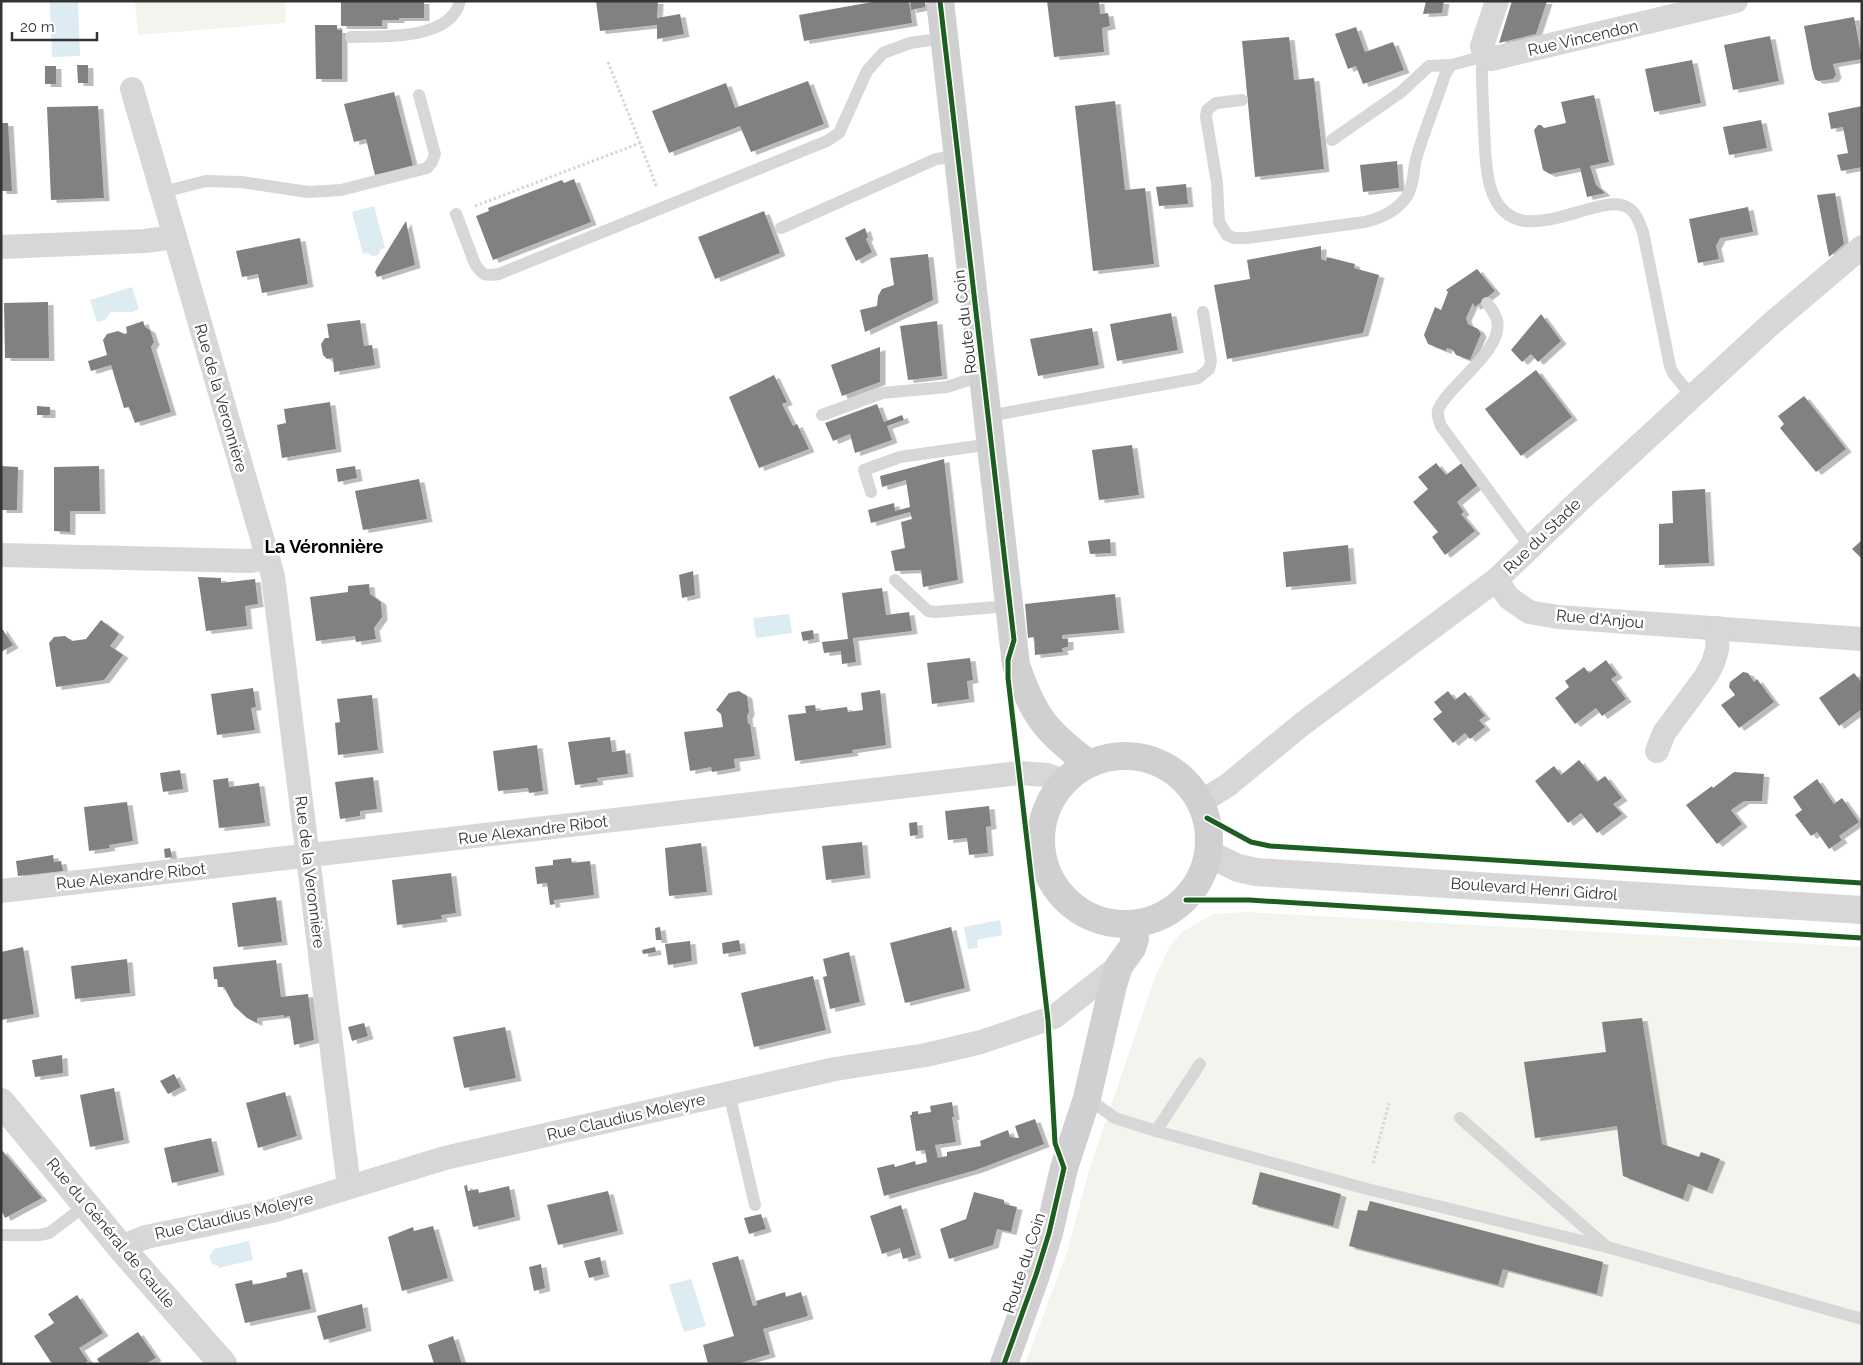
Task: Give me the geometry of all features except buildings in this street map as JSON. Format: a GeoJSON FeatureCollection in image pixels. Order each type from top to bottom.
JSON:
{"type":"FeatureCollection","features":[{"type":"Feature","properties":{"kind":"main road","name":"Route du Coin"},"geometry":{"type":"LineString","coordinates":[[940,1],[1016,665],[1026,694],[1040,720],[1060,743],[1088,763]]}},
{"type":"Feature","properties":{"kind":"main road"},"geometry":{"type":"LineString","coordinates":[[1124,755],[1153,760],[1187,781],[1202,802],[1209,824],[1209,854],[1200,882],[1186,900],[1162,917],[1134,925],[1096,920],[1071,905],[1052,882],[1043,860],[1041,831],[1049,802],[1064,781],[1088,763],[1124,755]]}},
{"type":"Feature","properties":{"kind":"main road","name":"Route du Coin"},"geometry":{"type":"LineString","coordinates":[[1004,1364],[1049,1233],[1064,1168],[1087,1098],[1119,966],[1132,948],[1135,939],[1134,925]]}},
{"type":"Feature","properties":{"kind":"street"},"geometry":{"type":"LineString","coordinates":[[1486,56],[1482,46],[1497,1]]}},
{"type":"Feature","properties":{"kind":"street","name":"Rue Vincendon"},"geometry":{"type":"LineString","coordinates":[[1486,56],[1491,59],[1501,58],[1736,1]]}},
{"type":"Feature","properties":{"kind":"street","name":"Rue de la Veronnière"},"geometry":{"type":"LineString","coordinates":[[132,89],[273,576],[349,1187]]}},
{"type":"Feature","properties":{"kind":"street"},"geometry":{"type":"LineString","coordinates":[[1,247],[145,241],[174,237]]}},
{"type":"Feature","properties":{"kind":"street","name":"Rue du Stade"},"geometry":{"type":"LineString","coordinates":[[1202,802],[1228,785],[1301,725],[1496,580],[1771,324],[1862,247]]}},
{"type":"Feature","properties":{"kind":"street"},"geometry":{"type":"LineString","coordinates":[[1,555],[250,561],[268,558]]}},
{"type":"Feature","properties":{"kind":"street","name":"Rue d'Anjou"},"geometry":{"type":"LineString","coordinates":[[1496,580],[1509,598],[1529,612],[1558,617],[1862,638]]}},
{"type":"Feature","properties":{"kind":"street"},"geometry":{"type":"LineString","coordinates":[[1657,751],[1664,732],[1706,676],[1713,663],[1717,650],[1718,628]]}},
{"type":"Feature","properties":{"kind":"street","name":"Rue Alexandre Ribot"},"geometry":{"type":"LineString","coordinates":[[1,891],[1019,773],[1047,775],[1064,781]]}},
{"type":"Feature","properties":{"kind":"street","name":"Boulevard Henri Gidrol"},"geometry":{"type":"LineString","coordinates":[[1209,854],[1238,868],[1256,872],[1862,910]]}},
{"type":"Feature","properties":{"kind":"street","name":"Rue Claudius Moleyre"},"geometry":{"type":"LineString","coordinates":[[122,1250],[133,1242],[146,1237],[272,1211],[445,1158],[835,1069],[926,1055],[981,1042],[1054,1018],[1119,966]]}},
{"type":"Feature","properties":{"kind":"street","name":"Rue du Général de Gaulle"},"geometry":{"type":"LineString","coordinates":[[1,1102],[122,1250],[223,1364]]}},
{"type":"Feature","properties":{"kind":"lane"},"geometry":{"type":"LineString","coordinates":[[351,36],[403,36],[429,30],[452,16],[460,1]]}},
{"type":"Feature","properties":{"kind":"lane"},"geometry":{"type":"LineString","coordinates":[[456,214],[475,264],[480,272],[486,276],[499,274],[827,141],[839,133],[868,71],[883,53],[910,43],[944,38]]}},
{"type":"Feature","properties":{"kind":"lane"},"geometry":{"type":"LineString","coordinates":[[1332,140],[1401,92],[1429,66],[1451,65],[1486,56]]}},
{"type":"Feature","properties":{"kind":"lane"},"geometry":{"type":"LineString","coordinates":[[1486,56],[1482,68],[1486,161],[1490,187],[1498,204],[1508,216],[1519,221],[1533,222],[1606,205],[1618,204],[1630,209],[1637,218],[1643,232],[1670,366],[1673,373],[1692,397]]}},
{"type":"Feature","properties":{"kind":"lane"},"geometry":{"type":"LineString","coordinates":[[1242,100],[1216,103],[1207,110],[1206,117],[1217,183],[1219,222],[1227,235],[1234,238],[1247,238],[1365,222],[1375,220],[1394,210],[1407,197],[1412,186],[1416,160],[1445,75],[1451,65]]}},
{"type":"Feature","properties":{"kind":"lane"},"geometry":{"type":"LineString","coordinates":[[163,192],[206,181],[241,182],[308,192],[340,190],[427,168],[435,154],[419,95]]}},
{"type":"Feature","properties":{"kind":"lane"},"geometry":{"type":"LineString","coordinates":[[781,228],[936,160],[958,156]]}},
{"type":"Feature","properties":{"kind":"lane"},"geometry":{"type":"LineString","coordinates":[[1487,303],[1497,321],[1496,333],[1484,356],[1438,409],[1437,417],[1441,426],[1530,547]]}},
{"type":"Feature","properties":{"kind":"lane"},"geometry":{"type":"LineString","coordinates":[[988,416],[1198,378],[1209,369],[1211,361],[1203,312]]}},
{"type":"Feature","properties":{"kind":"lane"},"geometry":{"type":"LineString","coordinates":[[822,415],[882,393],[952,386],[984,374]]}},
{"type":"Feature","properties":{"kind":"lane"},"geometry":{"type":"LineString","coordinates":[[871,492],[864,470],[900,457],[991,444]]}},
{"type":"Feature","properties":{"kind":"lane"},"geometry":{"type":"LineString","coordinates":[[895,580],[928,611],[1010,606]]}},
{"type":"Feature","properties":{"kind":"lane"},"geometry":{"type":"LineString","coordinates":[[1156,1131],[1200,1064]]}},
{"type":"Feature","properties":{"kind":"lane"},"geometry":{"type":"LineString","coordinates":[[729,1093],[755,1205]]}},
{"type":"Feature","properties":{"kind":"lane"},"geometry":{"type":"LineString","coordinates":[[1087,1098],[1115,1118],[1156,1131],[1367,1189],[1607,1247],[1862,1319]]}},
{"type":"Feature","properties":{"kind":"lane"},"geometry":{"type":"LineString","coordinates":[[1460,1118],[1607,1247]]}},
{"type":"Feature","properties":{"kind":"lane"},"geometry":{"type":"LineString","coordinates":[[1,1235],[39,1235],[49,1233],[86,1205]]}},
{"type":"Feature","properties":{"kind":"path"},"geometry":{"type":"LineString","coordinates":[[608,62],[665,207]]}},
{"type":"Feature","properties":{"kind":"path"},"geometry":{"type":"LineString","coordinates":[[456,214],[640,143]]}},
{"type":"Feature","properties":{"kind":"path"},"geometry":{"type":"LineString","coordinates":[[1373,1163],[1389,1103]]}},
{"type":"Feature","properties":{"kind":"shaded area"},"geometry":{"type":"Polygon","coordinates":[[[135,1],[285,1],[286,23],[138,35],[135,1]]]}},
{"type":"Feature","properties":{"kind":"shaded area"},"geometry":{"type":"Polygon","coordinates":[[[78,2],[80,56],[52,57],[50,3],[78,2]]]}},
{"type":"Feature","properties":{"kind":"shaded area"},"geometry":{"type":"Polygon","coordinates":[[[374,206],[385,248],[381,249],[378,255],[373,256],[367,253],[363,254],[352,212],[374,206]]]}},
{"type":"Feature","properties":{"kind":"shaded area"},"geometry":{"type":"Polygon","coordinates":[[[132,287],[139,309],[132,312],[111,312],[105,320],[97,322],[90,300],[132,287]]]}},
{"type":"Feature","properties":{"kind":"shaded area"},"geometry":{"type":"Polygon","coordinates":[[[789,614],[792,633],[756,638],[753,618],[789,614]]]}},
{"type":"Feature","properties":{"kind":"shaded area"},"geometry":{"type":"Polygon","coordinates":[[[1247,912],[1862,947],[1862,1364],[1025,1364],[1067,1252],[1090,1167],[1155,977],[1170,946],[1182,932],[1213,914],[1247,912]]]}},
{"type":"Feature","properties":{"kind":"shaded area"},"geometry":{"type":"Polygon","coordinates":[[[1000,920],[1002,935],[977,940],[978,948],[968,949],[964,927],[1000,920]]]}},
{"type":"Feature","properties":{"kind":"shaded area"},"geometry":{"type":"Polygon","coordinates":[[[249,1241],[253,1260],[218,1268],[218,1266],[211,1263],[210,1256],[214,1249],[249,1241]]]}},
{"type":"Feature","properties":{"kind":"shaded area"},"geometry":{"type":"Polygon","coordinates":[[[691,1279],[706,1326],[684,1332],[669,1285],[691,1279]]]}},
{"type":"Feature","properties":{"kind":"cycle path"},"geometry":{"type":"LineString","coordinates":[[940,1],[1014,640],[1008,660],[1008,678],[1048,1020],[1055,1143],[1064,1168],[1049,1233],[1004,1364]]}},
{"type":"Feature","properties":{"kind":"cycle path"},"geometry":{"type":"LineString","coordinates":[[1207,818],[1251,842],[1270,846],[1862,883]]}},
{"type":"Feature","properties":{"kind":"cycle path"},"geometry":{"type":"LineString","coordinates":[[1186,900],[1249,900],[1862,938]]}},
{"type":"Feature","properties":{"kind":"district","name":"La Véronnière"},"geometry":{"type":"Point","coordinates":[324,546]}}]}
